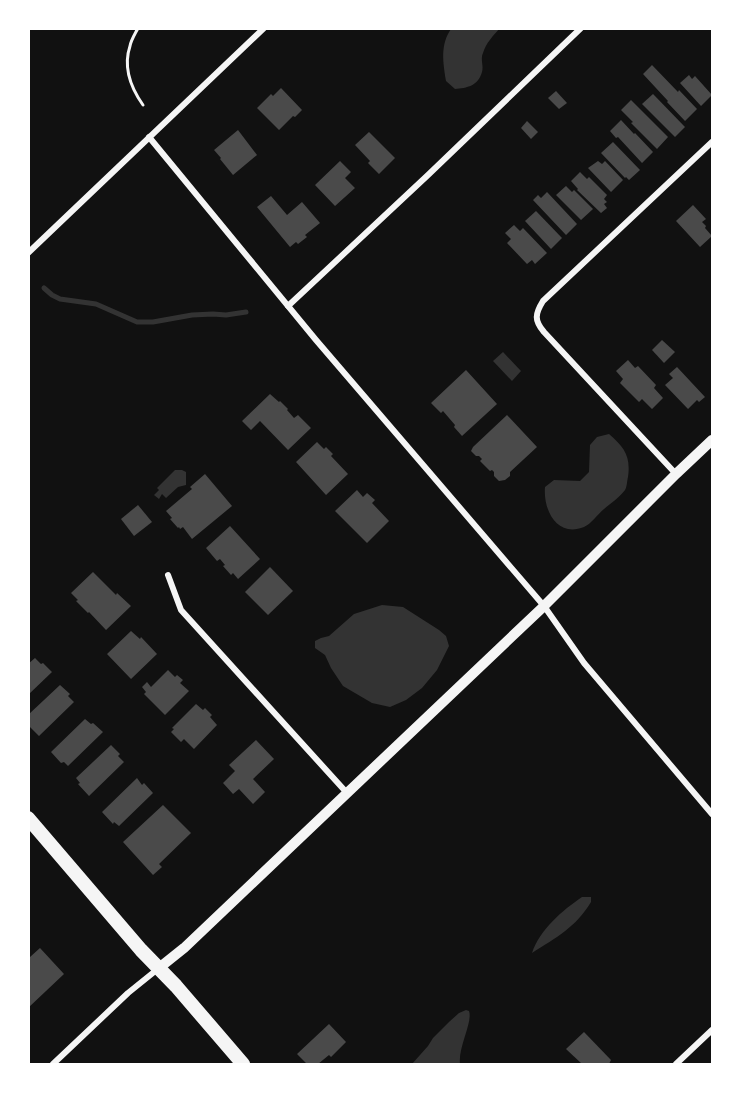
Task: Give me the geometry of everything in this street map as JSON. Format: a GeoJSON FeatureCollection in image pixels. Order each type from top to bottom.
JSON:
{"type":"FeatureCollection","features":[{"type":"Feature","properties":{"kind":"main road"},"geometry":{"type":"LineString","coordinates":[[28,818],[243,1065]]}},
{"type":"Feature","properties":{"kind":"street"},"geometry":{"type":"LineString","coordinates":[[28,253],[264,28]]}},
{"type":"Feature","properties":{"kind":"street"},"geometry":{"type":"LineString","coordinates":[[288,306],[429,175],[581,28]]}},
{"type":"Feature","properties":{"kind":"street"},"geometry":{"type":"LineString","coordinates":[[149,137],[288,306],[544,606],[584,663],[712,814]]}},
{"type":"Feature","properties":{"kind":"street"},"geometry":{"type":"LineString","coordinates":[[676,474],[544,332],[538,325],[536,317],[543,301],[712,142]]}},
{"type":"Feature","properties":{"kind":"street"},"geometry":{"type":"LineString","coordinates":[[53,1065],[128,993],[184,948],[544,606],[712,440]]}},
{"type":"Feature","properties":{"kind":"street"},"geometry":{"type":"LineString","coordinates":[[168,575],[181,610],[346,793]]}},
{"type":"Feature","properties":{"kind":"street"},"geometry":{"type":"LineString","coordinates":[[676,1065],[712,1030]]}},
{"type":"Feature","properties":{"kind":"path"},"geometry":{"type":"LineString","coordinates":[[138,28],[129,46],[127,66],[130,83],[143,105]]}},
{"type":"Feature","properties":{"kind":"shaded area"},"geometry":{"type":"Polygon","coordinates":[[[451,29],[499,29],[484,49],[480,77],[468,87],[455,89],[446,81],[444,47],[451,29]]]}},
{"type":"Feature","properties":{"kind":"shaded area"},"geometry":{"type":"Polygon","coordinates":[[[503,352],[521,371],[512,381],[493,361],[503,352]]]}},
{"type":"Feature","properties":{"kind":"shaded area"},"geometry":{"type":"Polygon","coordinates":[[[609,434],[625,452],[629,470],[627,486],[621,495],[584,527],[566,529],[559,525],[549,513],[545,487],[554,480],[580,481],[589,472],[590,445],[597,437],[609,434]]]}},
{"type":"Feature","properties":{"kind":"shaded area"},"geometry":{"type":"Polygon","coordinates":[[[175,470],[186,472],[186,485],[178,487],[166,498],[162,494],[159,499],[154,495],[159,490],[157,488],[175,470]]]}},
{"type":"Feature","properties":{"kind":"shaded area"},"geometry":{"type":"Polygon","coordinates":[[[382,605],[403,607],[439,630],[446,636],[449,646],[437,670],[422,688],[406,700],[390,707],[372,703],[343,686],[325,655],[315,648],[315,641],[329,636],[354,614],[382,605]]]}},
{"type":"Feature","properties":{"kind":"shaded area"},"geometry":{"type":"Polygon","coordinates":[[[582,897],[591,897],[591,902],[579,919],[532,953],[546,928],[582,897]]]}},
{"type":"Feature","properties":{"kind":"shaded area"},"geometry":{"type":"Polygon","coordinates":[[[466,1010],[469,1011],[470,1016],[461,1050],[460,1064],[412,1064],[449,1022],[466,1010]]]}},
{"type":"Feature","properties":{"kind":"building"},"geometry":{"type":"Polygon","coordinates":[[[652,65],[697,109],[685,121],[643,74],[652,65]]]}},
{"type":"Feature","properties":{"kind":"building"},"geometry":{"type":"Polygon","coordinates":[[[689,75],[692,79],[695,76],[712,95],[701,106],[680,83],[689,75]]]}},
{"type":"Feature","properties":{"kind":"building"},"geometry":{"type":"Polygon","coordinates":[[[281,88],[302,110],[279,130],[257,108],[281,88]]]}},
{"type":"Feature","properties":{"kind":"building"},"geometry":{"type":"Polygon","coordinates":[[[556,91],[567,103],[559,109],[548,98],[556,91]]]}},
{"type":"Feature","properties":{"kind":"building"},"geometry":{"type":"Polygon","coordinates":[[[653,94],[685,127],[675,137],[642,104],[653,94]]]}},
{"type":"Feature","properties":{"kind":"building"},"geometry":{"type":"Polygon","coordinates":[[[631,100],[668,137],[657,149],[621,110],[631,100]]]}},
{"type":"Feature","properties":{"kind":"building"},"geometry":{"type":"Polygon","coordinates":[[[621,120],[653,152],[642,163],[610,131],[621,120]]]}},
{"type":"Feature","properties":{"kind":"building"},"geometry":{"type":"Polygon","coordinates":[[[527,121],[538,132],[531,139],[521,128],[527,121]]]}},
{"type":"Feature","properties":{"kind":"building"},"geometry":{"type":"Polygon","coordinates":[[[238,130],[257,155],[233,175],[214,150],[238,130]]]}},
{"type":"Feature","properties":{"kind":"building"},"geometry":{"type":"Polygon","coordinates":[[[369,132],[395,158],[379,174],[355,145],[369,132]]]}},
{"type":"Feature","properties":{"kind":"building"},"geometry":{"type":"Polygon","coordinates":[[[613,142],[640,170],[629,180],[601,153],[613,142]]]}},
{"type":"Feature","properties":{"kind":"building"},"geometry":{"type":"Polygon","coordinates":[[[340,161],[351,172],[345,178],[355,188],[335,206],[315,185],[340,161]]]}},
{"type":"Feature","properties":{"kind":"building"},"geometry":{"type":"Polygon","coordinates":[[[598,161],[602,164],[605,161],[623,180],[611,192],[588,168],[598,161]]]}},
{"type":"Feature","properties":{"kind":"building"},"geometry":{"type":"Polygon","coordinates":[[[580,172],[587,179],[589,177],[607,195],[604,199],[607,202],[604,204],[607,208],[601,213],[571,181],[580,172]]]}},
{"type":"Feature","properties":{"kind":"building"},"geometry":{"type":"Polygon","coordinates":[[[566,186],[572,192],[574,190],[593,209],[581,220],[556,195],[566,186]]]}},
{"type":"Feature","properties":{"kind":"building"},"geometry":{"type":"Polygon","coordinates":[[[547,192],[577,224],[566,235],[533,200],[538,195],[541,198],[547,192]]]}},
{"type":"Feature","properties":{"kind":"building"},"geometry":{"type":"Polygon","coordinates":[[[271,196],[287,215],[302,202],[320,223],[305,235],[307,237],[290,247],[257,207],[271,196]]]}},
{"type":"Feature","properties":{"kind":"building"},"geometry":{"type":"Polygon","coordinates":[[[693,205],[706,219],[702,222],[712,236],[700,247],[676,221],[693,205]]]}},
{"type":"Feature","properties":{"kind":"building"},"geometry":{"type":"Polygon","coordinates":[[[536,211],[562,238],[551,249],[525,221],[536,211]]]}},
{"type":"Feature","properties":{"kind":"building"},"geometry":{"type":"Polygon","coordinates":[[[514,225],[520,231],[523,228],[547,253],[535,264],[532,260],[527,264],[507,243],[511,239],[505,233],[514,225]]]}},
{"type":"Feature","properties":{"kind":"building"},"geometry":{"type":"Polygon","coordinates":[[[662,340],[675,352],[664,363],[652,350],[662,340]]]}},
{"type":"Feature","properties":{"kind":"building"},"geometry":{"type":"Polygon","coordinates":[[[628,360],[635,368],[638,366],[656,385],[654,388],[663,398],[652,409],[642,399],[639,402],[620,383],[623,379],[616,371],[628,360]]]}},
{"type":"Feature","properties":{"kind":"building"},"geometry":{"type":"Polygon","coordinates":[[[677,367],[705,397],[699,402],[697,400],[688,409],[665,385],[673,378],[669,374],[677,367]]]}},
{"type":"Feature","properties":{"kind":"building"},"geometry":{"type":"Polygon","coordinates":[[[466,370],[497,404],[462,436],[443,411],[441,413],[431,403],[466,370]]]}},
{"type":"Feature","properties":{"kind":"building"},"geometry":{"type":"Polygon","coordinates":[[[270,394],[288,409],[294,418],[298,415],[311,428],[288,450],[260,421],[251,430],[242,421],[270,394]]]}},
{"type":"Feature","properties":{"kind":"building"},"geometry":{"type":"Polygon","coordinates":[[[507,415],[537,447],[510,472],[510,476],[499,481],[494,476],[494,472],[480,461],[482,459],[471,451],[507,415]]]}},
{"type":"Feature","properties":{"kind":"building"},"geometry":{"type":"Polygon","coordinates":[[[317,442],[333,454],[331,456],[348,474],[326,495],[296,462],[317,442]]]}},
{"type":"Feature","properties":{"kind":"building"},"geometry":{"type":"Polygon","coordinates":[[[205,474],[232,506],[192,539],[183,527],[178,528],[166,511],[192,489],[190,487],[205,474]]]}},
{"type":"Feature","properties":{"kind":"building"},"geometry":{"type":"Polygon","coordinates":[[[357,490],[363,497],[367,493],[375,500],[372,503],[389,521],[367,543],[335,511],[357,490]]]}},
{"type":"Feature","properties":{"kind":"building"},"geometry":{"type":"Polygon","coordinates":[[[138,505],[152,522],[134,536],[121,519],[138,505]]]}},
{"type":"Feature","properties":{"kind":"building"},"geometry":{"type":"Polygon","coordinates":[[[230,526],[260,559],[238,579],[233,573],[231,575],[220,559],[217,561],[206,548],[230,526]]]}},
{"type":"Feature","properties":{"kind":"building"},"geometry":{"type":"Polygon","coordinates":[[[270,567],[293,591],[268,615],[245,592],[270,567]]]}},
{"type":"Feature","properties":{"kind":"building"},"geometry":{"type":"Polygon","coordinates":[[[93,572],[116,595],[117,593],[131,606],[106,630],[76,601],[78,600],[71,593],[93,572]]]}},
{"type":"Feature","properties":{"kind":"building"},"geometry":{"type":"Polygon","coordinates":[[[131,631],[140,639],[141,637],[157,654],[131,679],[107,654],[131,631]]]}},
{"type":"Feature","properties":{"kind":"building"},"geometry":{"type":"Polygon","coordinates":[[[35,658],[52,672],[28,695],[28,664],[35,658]]]}},
{"type":"Feature","properties":{"kind":"building"},"geometry":{"type":"Polygon","coordinates":[[[168,670],[175,677],[177,675],[183,680],[180,683],[189,691],[165,715],[144,694],[146,692],[142,687],[147,682],[151,687],[168,670]]]}},
{"type":"Feature","properties":{"kind":"building"},"geometry":{"type":"Polygon","coordinates":[[[60,685],[70,694],[68,696],[74,702],[39,736],[28,725],[30,723],[28,715],[60,685]]]}},
{"type":"Feature","properties":{"kind":"building"},"geometry":{"type":"Polygon","coordinates":[[[196,704],[203,710],[205,708],[212,715],[210,717],[217,725],[194,749],[184,739],[181,742],[171,732],[174,729],[172,728],[196,704]]]}},
{"type":"Feature","properties":{"kind":"building"},"geometry":{"type":"Polygon","coordinates":[[[85,719],[103,732],[68,766],[64,762],[61,763],[51,752],[85,719]]]}},
{"type":"Feature","properties":{"kind":"building"},"geometry":{"type":"Polygon","coordinates":[[[256,740],[274,759],[253,779],[265,792],[253,804],[239,789],[233,794],[223,783],[235,771],[229,765],[256,740]]]}},
{"type":"Feature","properties":{"kind":"building"},"geometry":{"type":"Polygon","coordinates":[[[111,745],[124,762],[89,796],[78,784],[80,783],[76,778],[111,745]]]}},
{"type":"Feature","properties":{"kind":"building"},"geometry":{"type":"Polygon","coordinates":[[[137,778],[153,793],[119,826],[114,822],[113,824],[102,812],[137,778]]]}},
{"type":"Feature","properties":{"kind":"building"},"geometry":{"type":"Polygon","coordinates":[[[163,805],[191,833],[159,864],[162,867],[153,875],[123,842],[163,805]]]}},
{"type":"Feature","properties":{"kind":"building"},"geometry":{"type":"Polygon","coordinates":[[[40,948],[64,974],[28,1008],[28,956],[30,957],[40,948]]]}},
{"type":"Feature","properties":{"kind":"building"},"geometry":{"type":"Polygon","coordinates":[[[329,1024],[346,1042],[331,1057],[329,1055],[318,1064],[307,1064],[297,1054],[329,1024]]]}},
{"type":"Feature","properties":{"kind":"building"},"geometry":{"type":"Polygon","coordinates":[[[584,1032],[611,1060],[609,1064],[582,1064],[566,1049],[584,1032]]]}},
{"type":"Feature","properties":{"kind":"waterway"},"geometry":{"type":"LineString","coordinates":[[44,288],[60,299],[96,304],[137,322],[153,322],[192,315],[226,315],[246,312]]}}]}
